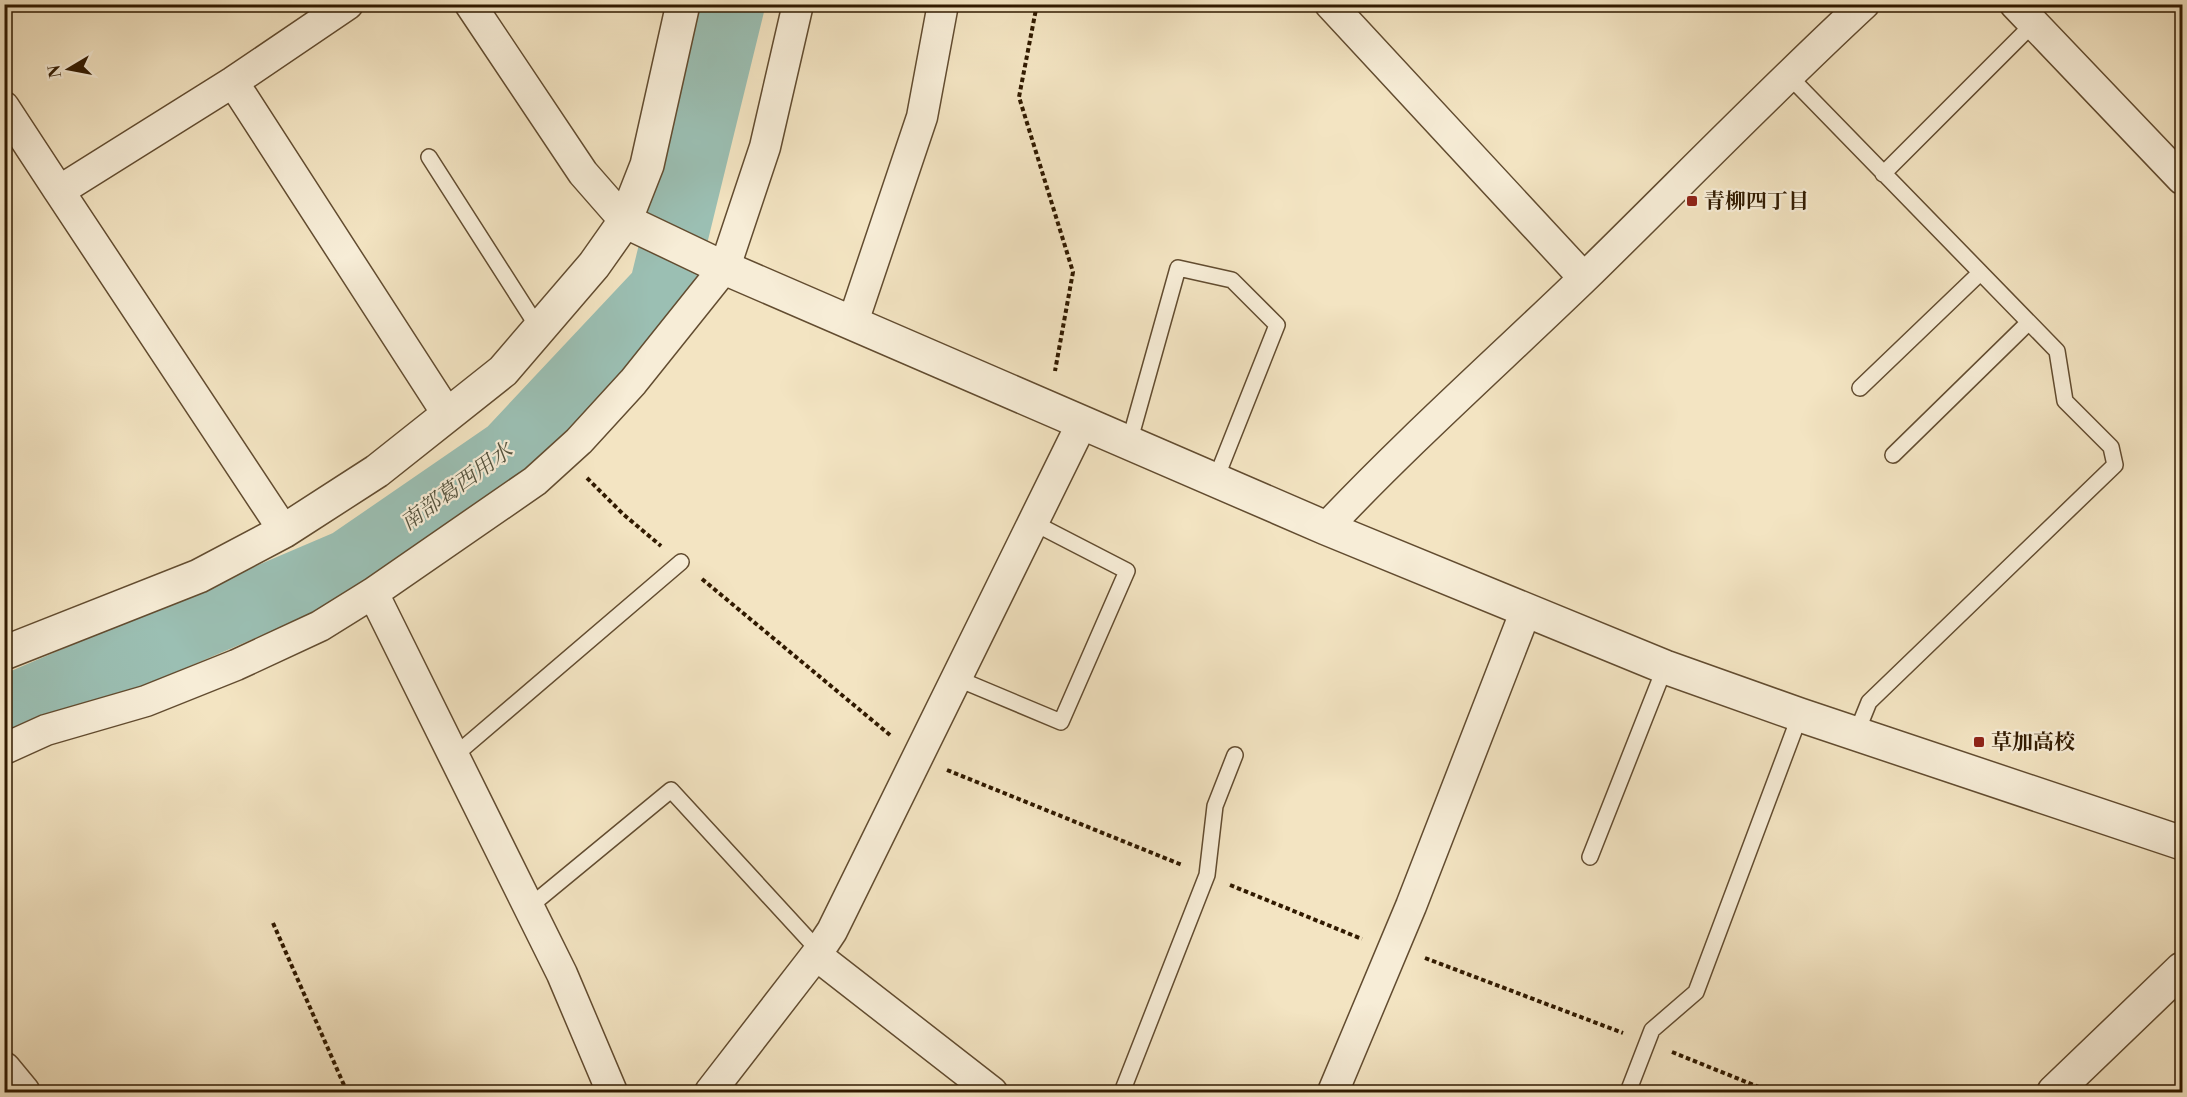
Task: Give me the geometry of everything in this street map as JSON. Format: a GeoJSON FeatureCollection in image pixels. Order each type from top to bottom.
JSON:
{"type":"FeatureCollection","features":[{"type":"Feature","properties":{"kind":"street"},"geometry":{"type":"LineString","coordinates":[[59,191],[233,82],[348,4]]}},
{"type":"Feature","properties":{"kind":"street"},"geometry":{"type":"LineString","coordinates":[[470,4],[583,173],[635,227],[1215,481],[1665,667],[1800,715],[2182,843]]}},
{"type":"Feature","properties":{"kind":"street"},"geometry":{"type":"LineString","coordinates":[[4,653],[199,576],[284,531],[377,471],[503,371],[594,265],[635,227],[678,34],[682,4]]}},
{"type":"Feature","properties":{"kind":"street"},"geometry":{"type":"LineString","coordinates":[[4,749],[45,730],[146,701],[236,665],[320,626],[373,593],[536,480],[579,441],[633,382],[718,265],[765,147],[798,4]]}},
{"type":"Feature","properties":{"kind":"street"},"geometry":{"type":"LineString","coordinates":[[853,322],[922,117],[943,4]]}},
{"type":"Feature","properties":{"kind":"street"},"geometry":{"type":"LineString","coordinates":[[1330,4],[1584,278]]}},
{"type":"Feature","properties":{"kind":"street"},"geometry":{"type":"LineString","coordinates":[[1326,528],[1363,489],[1584,278],[1788,75],[1864,4]]}},
{"type":"Feature","properties":{"kind":"street"},"geometry":{"type":"LineString","coordinates":[[2024,14],[2182,178]]}},
{"type":"Feature","properties":{"kind":"street"},"geometry":{"type":"LineString","coordinates":[[233,82],[448,415]]}},
{"type":"Feature","properties":{"kind":"street"},"geometry":{"type":"LineString","coordinates":[[4,107],[284,531]]}},
{"type":"Feature","properties":{"kind":"street"},"geometry":{"type":"LineString","coordinates":[[710,1092],[832,931],[1082,423]]}},
{"type":"Feature","properties":{"kind":"street"},"geometry":{"type":"LineString","coordinates":[[373,593],[562,974],[612,1092]]}},
{"type":"Feature","properties":{"kind":"street"},"geometry":{"type":"LineString","coordinates":[[1333,1092],[1411,906],[1526,610]]}},
{"type":"Feature","properties":{"kind":"street"},"geometry":{"type":"LineString","coordinates":[[817,953],[992,1092]]}},
{"type":"Feature","properties":{"kind":"street"},"geometry":{"type":"LineString","coordinates":[[2054,1092],[2182,969]]}},
{"type":"Feature","properties":{"kind":"street"},"geometry":{"type":"LineString","coordinates":[[4,1069],[23,1092]]}},
{"type":"Feature","properties":{"kind":"lane"},"geometry":{"type":"LineString","coordinates":[[1883,174],[2024,14]]}},
{"type":"Feature","properties":{"kind":"lane"},"geometry":{"type":"LineString","coordinates":[[1788,75],[2057,351],[2065,401],[2111,447],[2115,465],[1869,702],[1856,734]]}},
{"type":"Feature","properties":{"kind":"lane"},"geometry":{"type":"LineString","coordinates":[[429,157],[539,329]]}},
{"type":"Feature","properties":{"kind":"lane"},"geometry":{"type":"LineString","coordinates":[[1129,443],[1178,267],[1232,280],[1276,325],[1215,481]]}},
{"type":"Feature","properties":{"kind":"lane"},"geometry":{"type":"LineString","coordinates":[[1860,388],[1980,273]]}},
{"type":"Feature","properties":{"kind":"lane"},"geometry":{"type":"LineString","coordinates":[[1893,455],[2028,323]]}},
{"type":"Feature","properties":{"kind":"lane"},"geometry":{"type":"LineString","coordinates":[[956,678],[1061,722],[1127,571],[1034,524]]}},
{"type":"Feature","properties":{"kind":"lane"},"geometry":{"type":"LineString","coordinates":[[454,756],[681,562]]}},
{"type":"Feature","properties":{"kind":"lane"},"geometry":{"type":"LineString","coordinates":[[1590,857],[1665,667]]}},
{"type":"Feature","properties":{"kind":"lane"},"geometry":{"type":"LineString","coordinates":[[1628,1092],[1652,1030],[1696,992],[1800,715]]}},
{"type":"Feature","properties":{"kind":"lane"},"geometry":{"type":"LineString","coordinates":[[1122,1092],[1207,875],[1215,806],[1235,755]]}},
{"type":"Feature","properties":{"kind":"lane"},"geometry":{"type":"LineString","coordinates":[[529,907],[671,790],[817,953]]}},
{"type":"Feature","properties":{"kind":"path"},"geometry":{"type":"LineString","coordinates":[[1037,4],[1019,97],[1073,272],[1054,375]]}},
{"type":"Feature","properties":{"kind":"path"},"geometry":{"type":"LineString","coordinates":[[273,923],[347,1092]]}},
{"type":"Feature","properties":{"kind":"path"},"geometry":{"type":"LineString","coordinates":[[1394,946],[1648,1042],[1771,1092]]}},
{"type":"Feature","properties":{"kind":"waterway","name":"南部葛西用水"},"geometry":{"type":"LineString","coordinates":[[4,710],[349,562],[509,452],[662,289],[732,4]]}},
{"type":"Feature","properties":{"kind":"place","name":"青柳四丁目"},"geometry":{"type":"Point","coordinates":[1692,201]}},
{"type":"Feature","properties":{"kind":"place","name":"草加高校"},"geometry":{"type":"Point","coordinates":[1979,742]}}]}
